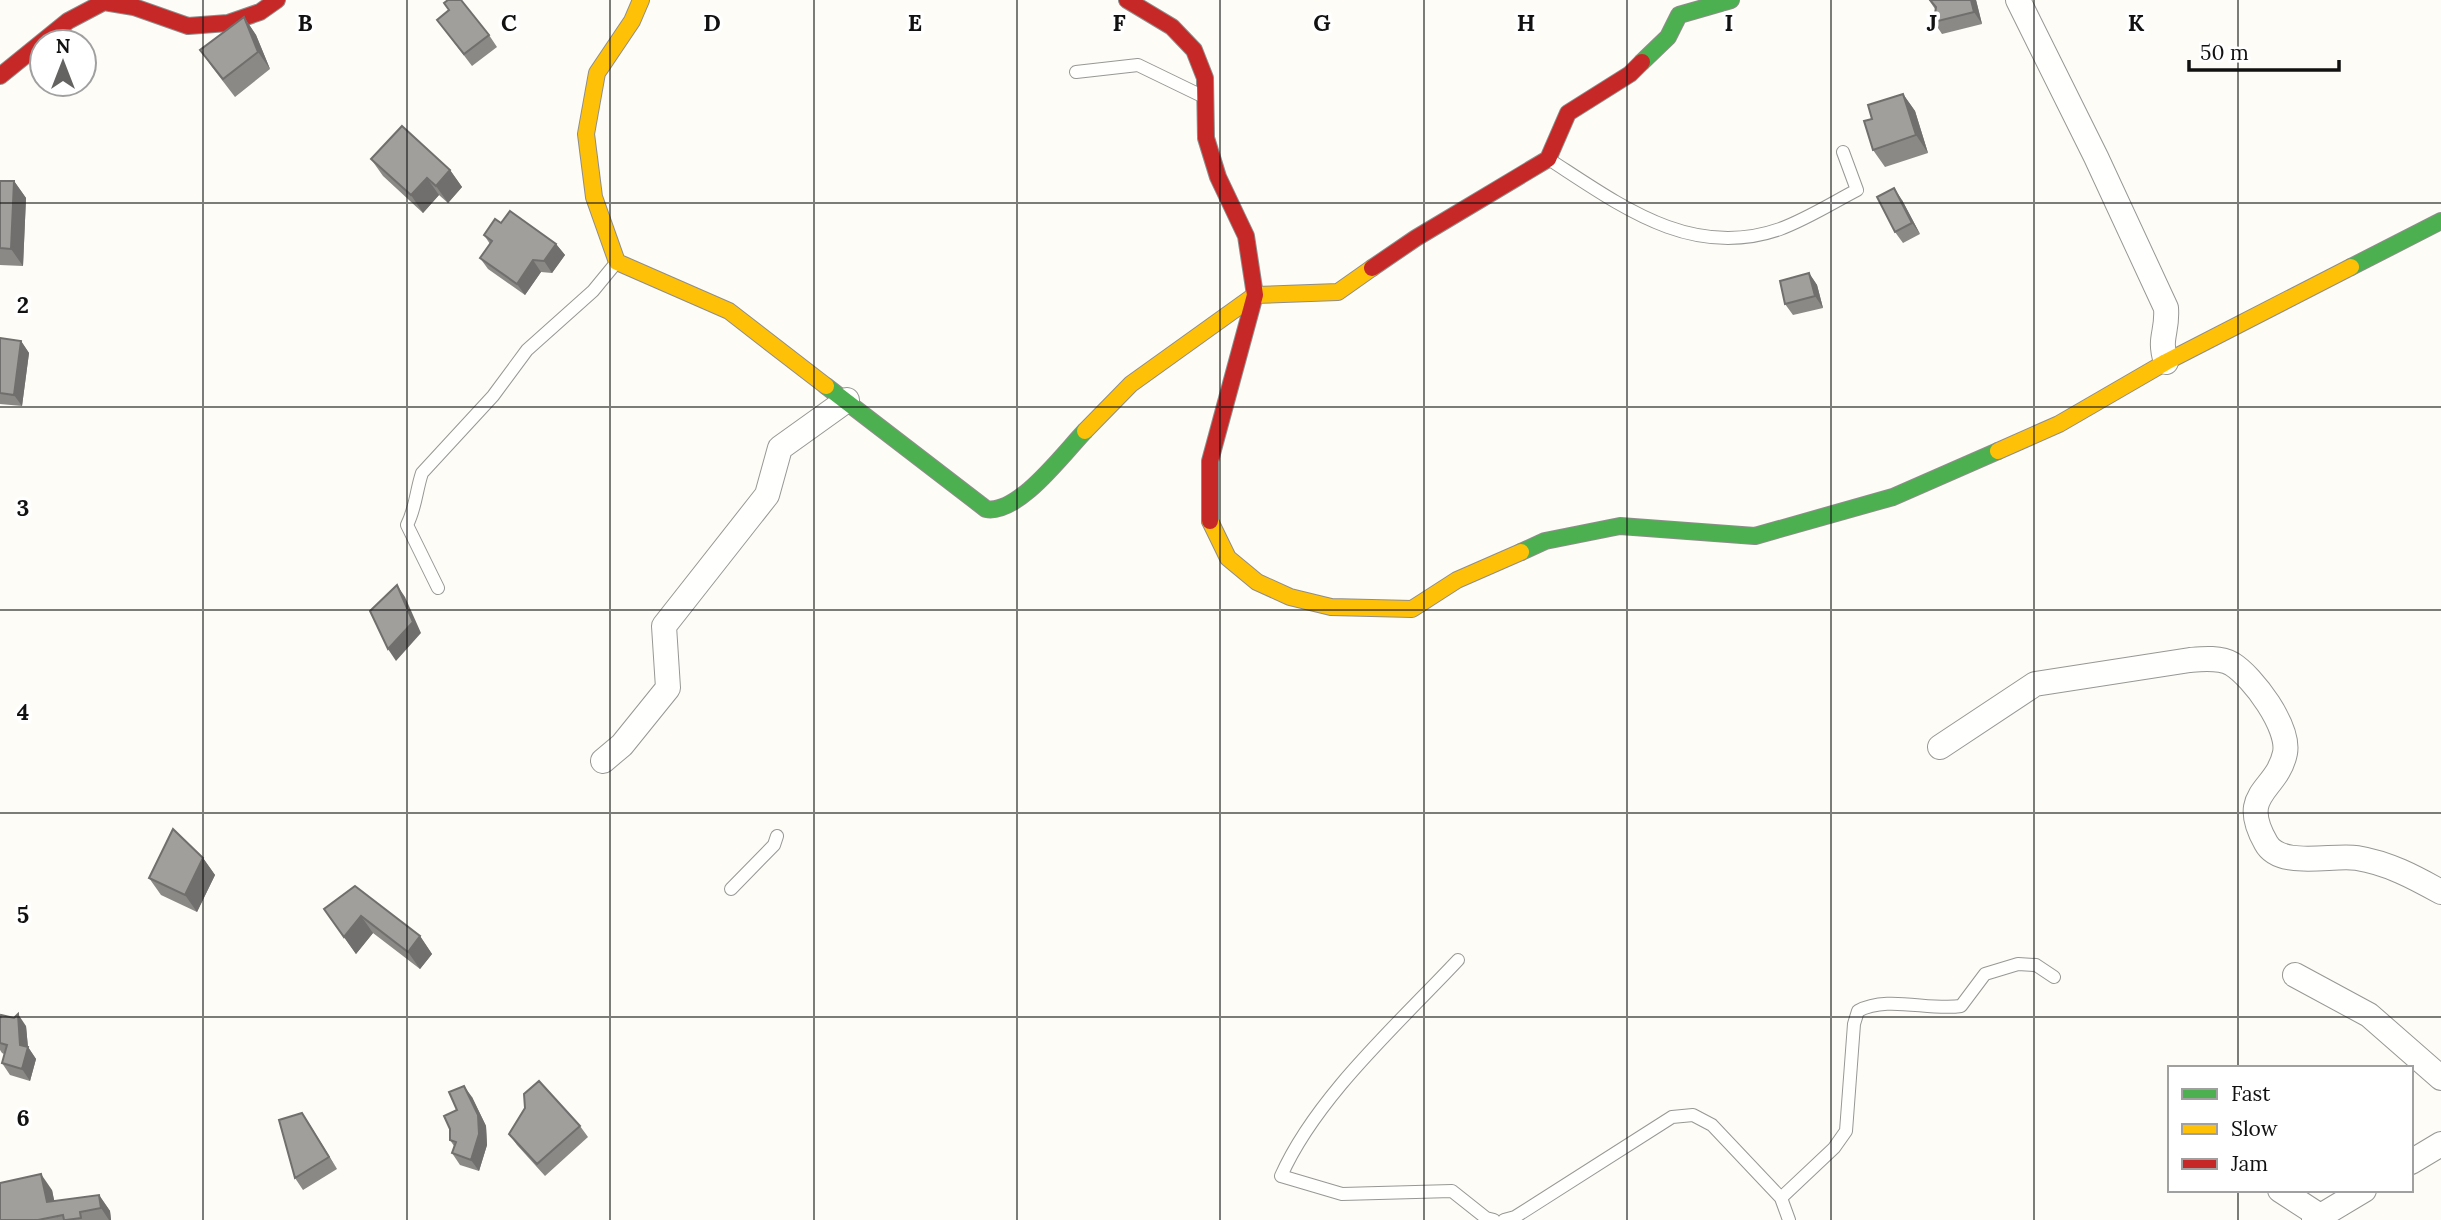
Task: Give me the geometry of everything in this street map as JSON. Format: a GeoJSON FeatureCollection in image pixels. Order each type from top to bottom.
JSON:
{"type":"FeatureCollection","features":[{"type":"Feature","properties":{"kind":"street"},"geometry":{"type":"LineString","coordinates":[[0,76],[68,21],[104,2],[134,7],[188,26],[228,23],[260,12],[277,0]]}},
{"type":"Feature","properties":{"kind":"street"},"geometry":{"type":"LineString","coordinates":[[641,0],[632,21],[597,73],[586,134],[594,197],[617,262],[729,311],[986,509],[998,511],[1016,502],[1130,384],[1255,295],[1304,291],[1338,292],[1416,239],[1548,159],[1568,113],[1630,74],[1668,37],[1677,7],[1731,0]]}},
{"type":"Feature","properties":{"kind":"street"},"geometry":{"type":"LineString","coordinates":[[1127,0],[1172,27],[1194,50],[1205,78],[1206,138],[1218,177],[1246,236],[1255,295],[1210,461],[1210,521],[1228,558],[1257,582],[1290,597],[1331,607],[1412,609],[1457,580],[1545,541],[1620,526],[1755,536],[1893,497],[2059,424],[2166,362],[2441,221]]}},
{"type":"Feature","properties":{"kind":"street"},"geometry":{"type":"LineString","coordinates":[[2018,0],[2096,157],[2166,308],[2167,324],[2160,344],[2166,362]]}},
{"type":"Feature","properties":{"kind":"street"},"geometry":{"type":"LineString","coordinates":[[603,761],[622,745],[668,688],[664,626],[767,495],[780,447],[847,400]]}},
{"type":"Feature","properties":{"kind":"street"},"geometry":{"type":"LineString","coordinates":[[1940,747],[2035,684],[2190,660],[2207,659],[2231,664],[2264,696],[2285,735],[2285,753],[2258,797],[2256,824],[2268,848],[2292,859],[2356,858],[2401,870],[2441,892]]}},
{"type":"Feature","properties":{"kind":"street"},"geometry":{"type":"LineString","coordinates":[[2295,975],[2369,1015],[2441,1078]]}},
{"type":"Feature","properties":{"kind":"street"},"geometry":{"type":"LineString","coordinates":[[2413,1161],[2441,1144]]}},
{"type":"Feature","properties":{"kind":"street"},"geometry":{"type":"LineString","coordinates":[[2283,1192],[2317,1218],[2361,1192]]}},
{"type":"Feature","properties":{"kind":"lane"},"geometry":{"type":"LineString","coordinates":[[1076,72],[1138,65],[1206,98]]}},
{"type":"Feature","properties":{"kind":"lane"},"geometry":{"type":"LineString","coordinates":[[1548,159],[1634,215],[1671,230],[1740,239],[1781,229],[1857,190],[1843,152]]}},
{"type":"Feature","properties":{"kind":"lane"},"geometry":{"type":"LineString","coordinates":[[438,588],[407,525],[417,505],[417,488],[422,473],[493,396],[527,350],[593,292],[617,262]]}},
{"type":"Feature","properties":{"kind":"lane"},"geometry":{"type":"LineString","coordinates":[[731,889],[774,845],[777,836]]}},
{"type":"Feature","properties":{"kind":"lane"},"geometry":{"type":"LineString","coordinates":[[1458,960],[1330,1098],[1293,1149],[1281,1176],[1342,1194],[1452,1191],[1486,1218],[1494,1220]]}},
{"type":"Feature","properties":{"kind":"lane"},"geometry":{"type":"LineString","coordinates":[[1781,1198],[1834,1148],[1846,1131],[1851,1101],[1854,1024],[1858,1011],[1870,1004],[1947,1008],[1961,1006],[1985,974],[2018,964],[2036,965],[2054,977]]}},
{"type":"Feature","properties":{"kind":"lane"},"geometry":{"type":"LineString","coordinates":[[1504,1220],[1515,1217],[1672,1117],[1693,1115],[1712,1125],[1781,1198],[1789,1220]]}},
{"type":"Feature","properties":{"kind":"building"},"geometry":{"type":"Polygon","coordinates":[[[448,0],[461,0],[489,35],[464,54],[437,20],[449,10],[444,3],[448,0]]]}},
{"type":"Feature","properties":{"kind":"building"},"geometry":{"type":"Polygon","coordinates":[[[1930,0],[1971,0],[1974,12],[1934,22],[1936,7],[1930,0]]]}},
{"type":"Feature","properties":{"kind":"building"},"geometry":{"type":"Polygon","coordinates":[[[244,17],[258,52],[223,79],[200,50],[244,17]]]}},
{"type":"Feature","properties":{"kind":"building"},"geometry":{"type":"Polygon","coordinates":[[[1903,94],[1916,135],[1873,150],[1864,121],[1872,119],[1868,105],[1903,94]]]}},
{"type":"Feature","properties":{"kind":"building"},"geometry":{"type":"Polygon","coordinates":[[[402,126],[450,170],[436,186],[427,178],[411,195],[371,159],[402,126]]]}},
{"type":"Feature","properties":{"kind":"building"},"geometry":{"type":"Polygon","coordinates":[[[0,181],[14,181],[11,249],[0,248],[0,181]]]}},
{"type":"Feature","properties":{"kind":"building"},"geometry":{"type":"Polygon","coordinates":[[[1894,188],[1912,223],[1895,232],[1877,197],[1894,188]]]}},
{"type":"Feature","properties":{"kind":"building"},"geometry":{"type":"Polygon","coordinates":[[[510,211],[556,244],[544,261],[533,260],[517,284],[480,258],[492,241],[484,235],[495,219],[501,223],[510,211]]]}},
{"type":"Feature","properties":{"kind":"building"},"geometry":{"type":"Polygon","coordinates":[[[1809,273],[1815,296],[1785,304],[1780,281],[1809,273]]]}},
{"type":"Feature","properties":{"kind":"building"},"geometry":{"type":"Polygon","coordinates":[[[0,338],[21,341],[14,395],[0,393],[0,338]]]}},
{"type":"Feature","properties":{"kind":"building"},"geometry":{"type":"Polygon","coordinates":[[[397,585],[413,622],[388,649],[370,611],[397,585]]]}},
{"type":"Feature","properties":{"kind":"building"},"geometry":{"type":"Polygon","coordinates":[[[173,829],[203,858],[185,895],[149,878],[173,829]]]}},
{"type":"Feature","properties":{"kind":"building"},"geometry":{"type":"Polygon","coordinates":[[[355,886],[420,936],[408,952],[361,916],[344,937],[324,909],[355,886]]]}},
{"type":"Feature","properties":{"kind":"building"},"geometry":{"type":"Polygon","coordinates":[[[18,1014],[20,1045],[28,1047],[22,1069],[2,1063],[7,1045],[0,1043],[1,1015],[14,1018],[18,1014]]]}},
{"type":"Feature","properties":{"kind":"building"},"geometry":{"type":"Polygon","coordinates":[[[539,1081],[580,1126],[537,1164],[509,1134],[525,1108],[524,1094],[539,1081]]]}},
{"type":"Feature","properties":{"kind":"building"},"geometry":{"type":"Polygon","coordinates":[[[464,1086],[478,1115],[479,1134],[471,1160],[452,1153],[456,1142],[450,1140],[450,1129],[444,1116],[457,1110],[449,1092],[464,1086]]]}},
{"type":"Feature","properties":{"kind":"building"},"geometry":{"type":"Polygon","coordinates":[[[302,1113],[329,1157],[295,1178],[279,1120],[302,1113]]]}},
{"type":"Feature","properties":{"kind":"building"},"geometry":{"type":"Polygon","coordinates":[[[41,1174],[47,1202],[99,1195],[101,1208],[80,1212],[81,1218],[66,1220],[63,1215],[38,1220],[0,1220],[0,1183],[41,1174]]]}},
{"type":"Feature","properties":{"kind":"traffic: fast"},"geometry":{"type":"LineString","coordinates":[[1642,62],[1668,37],[1679,15],[1731,0]]}},
{"type":"Feature","properties":{"kind":"traffic: fast"},"geometry":{"type":"LineString","coordinates":[[2351,267],[2441,221]]}},
{"type":"Feature","properties":{"kind":"traffic: fast"},"geometry":{"type":"LineString","coordinates":[[826,386],[986,509],[1012,503],[1026,493],[1085,431]]}},
{"type":"Feature","properties":{"kind":"traffic: fast"},"geometry":{"type":"LineString","coordinates":[[1521,552],[1545,541],[1620,526],[1755,536],[1893,497],[1998,451]]}},
{"type":"Feature","properties":{"kind":"traffic: slow"},"geometry":{"type":"LineString","coordinates":[[641,0],[632,21],[597,73],[586,134],[594,197],[617,262],[729,311],[826,386]]}},
{"type":"Feature","properties":{"kind":"traffic: slow"},"geometry":{"type":"LineString","coordinates":[[1998,451],[2059,424],[2166,362],[2351,267]]}},
{"type":"Feature","properties":{"kind":"traffic: slow"},"geometry":{"type":"LineString","coordinates":[[1085,431],[1131,384],[1255,295],[1338,292],[1372,268]]}},
{"type":"Feature","properties":{"kind":"traffic: slow"},"geometry":{"type":"LineString","coordinates":[[1210,521],[1228,558],[1257,582],[1290,597],[1331,607],[1412,609],[1457,580],[1521,552]]}},
{"type":"Feature","properties":{"kind":"traffic: jam"},"geometry":{"type":"LineString","coordinates":[[0,76],[68,21],[104,2],[134,7],[188,26],[228,23],[260,12],[277,0]]}},
{"type":"Feature","properties":{"kind":"traffic: jam"},"geometry":{"type":"LineString","coordinates":[[1127,0],[1172,27],[1194,50],[1205,78],[1206,138],[1218,177],[1246,236],[1255,295],[1210,461],[1210,521]]}},
{"type":"Feature","properties":{"kind":"traffic: jam"},"geometry":{"type":"LineString","coordinates":[[1372,268],[1416,238],[1548,159],[1568,113],[1630,74],[1642,62]]}}]}
